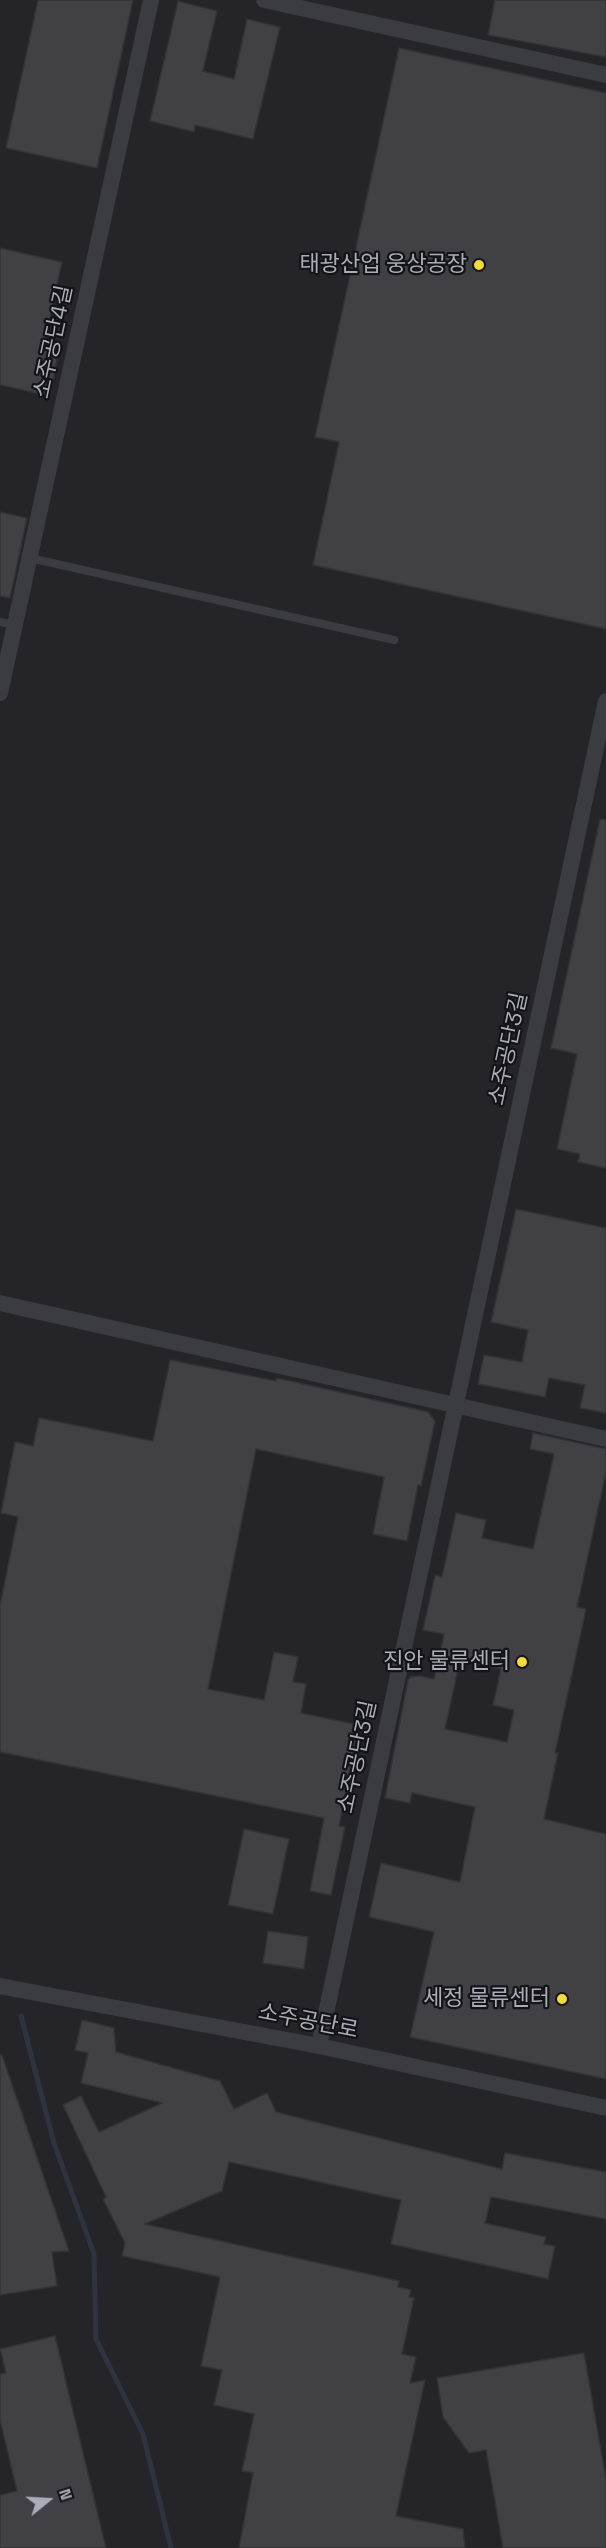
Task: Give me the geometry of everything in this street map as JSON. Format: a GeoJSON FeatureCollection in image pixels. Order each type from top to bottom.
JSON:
{"type":"FeatureCollection","features":[{"type":"Feature","properties":{"kind":"street","name":"소주공단4길"},"geometry":{"type":"LineString","coordinates":[[0,693],[7,624],[30,558],[151,0]]}},
{"type":"Feature","properties":{"kind":"street"},"geometry":{"type":"LineString","coordinates":[[264,0],[606,75]]}},
{"type":"Feature","properties":{"kind":"street","name":"소주공단3길"},"geometry":{"type":"LineString","coordinates":[[319,2046],[455,1407],[600,755],[606,701]]}},
{"type":"Feature","properties":{"kind":"street"},"geometry":{"type":"LineString","coordinates":[[0,1303],[455,1407],[606,1439]]}},
{"type":"Feature","properties":{"kind":"street","name":"소주공단로"},"geometry":{"type":"LineString","coordinates":[[0,1986],[319,2046],[606,2108]]}},
{"type":"Feature","properties":{"kind":"lane"},"geometry":{"type":"LineString","coordinates":[[30,558],[394,640]]}},
{"type":"Feature","properties":{"kind":"shaded area"},"geometry":{"type":"Polygon","coordinates":[[[0,0],[606,0],[606,2548],[0,2548],[0,0]]]}},
{"type":"Feature","properties":{"kind":"building"},"geometry":{"type":"Polygon","coordinates":[[[38,0],[133,0],[97,168],[6,148],[38,0]]]}},
{"type":"Feature","properties":{"kind":"building"},"geometry":{"type":"Polygon","coordinates":[[[495,0],[606,0],[606,57],[488,35],[495,0]]]}},
{"type":"Feature","properties":{"kind":"building"},"geometry":{"type":"Polygon","coordinates":[[[178,1],[217,11],[203,71],[234,79],[247,19],[280,27],[253,139],[195,125],[194,132],[150,121],[178,1]]]}},
{"type":"Feature","properties":{"kind":"building","name":"태광산업 웅상공장"},"geometry":{"type":"Polygon","coordinates":[[[399,48],[606,93],[606,629],[313,565],[339,442],[315,437],[399,48]]]}},
{"type":"Feature","properties":{"kind":"building"},"geometry":{"type":"Polygon","coordinates":[[[0,248],[62,262],[45,341],[60,344],[50,396],[0,385],[0,248]]]}},
{"type":"Feature","properties":{"kind":"building"},"geometry":{"type":"Polygon","coordinates":[[[0,512],[27,518],[10,598],[0,596],[0,512]]]}},
{"type":"Feature","properties":{"kind":"building"},"geometry":{"type":"Polygon","coordinates":[[[600,819],[606,820],[606,1168],[578,1162],[580,1154],[557,1149],[577,1054],[551,1048],[600,819]]]}},
{"type":"Feature","properties":{"kind":"building"},"geometry":{"type":"Polygon","coordinates":[[[516,1209],[606,1228],[606,1413],[580,1408],[585,1385],[549,1378],[545,1397],[478,1384],[484,1355],[522,1362],[528,1330],[491,1322],[516,1209]]]}},
{"type":"Feature","properties":{"kind":"building"},"geometry":{"type":"Polygon","coordinates":[[[170,1360],[276,1381],[277,1378],[428,1412],[435,1421],[421,1486],[418,1485],[407,1541],[373,1534],[384,1477],[256,1449],[208,1689],[264,1700],[274,1652],[298,1657],[293,1682],[306,1684],[301,1713],[359,1725],[339,1826],[345,1827],[331,1895],[310,1891],[324,1818],[0,1752],[0,1605],[18,1517],[1,1513],[15,1442],[33,1446],[39,1418],[153,1441],[170,1360]]]}},
{"type":"Feature","properties":{"kind":"building"},"geometry":{"type":"Polygon","coordinates":[[[533,1433],[606,1449],[606,1472],[577,1607],[586,1609],[555,1753],[558,1753],[544,1819],[606,1834],[606,2079],[410,2037],[434,1932],[369,1917],[381,1863],[460,1882],[475,1807],[412,1793],[410,1803],[385,1798],[408,1680],[411,1677],[420,1676],[434,1679],[444,1634],[423,1630],[435,1575],[442,1577],[456,1513],[486,1520],[482,1538],[533,1549],[554,1454],[530,1449],[533,1433]],[[460,1660],[445,1729],[507,1742],[514,1710],[493,1705],[501,1669],[460,1660]]]}},
{"type":"Feature","properties":{"kind":"building"},"geometry":{"type":"Polygon","coordinates":[[[244,1829],[289,1839],[273,1914],[228,1905],[244,1829]]]}},
{"type":"Feature","properties":{"kind":"building"},"geometry":{"type":"Polygon","coordinates":[[[268,1931],[308,1937],[304,1969],[263,1963],[268,1931]]]}},
{"type":"Feature","properties":{"kind":"building"},"geometry":{"type":"Polygon","coordinates":[[[82,2020],[114,2028],[116,2052],[220,2081],[234,2109],[267,2093],[276,2112],[502,2169],[505,2153],[606,2172],[606,2219],[491,2197],[485,2223],[546,2237],[544,2244],[555,2246],[548,2279],[391,2244],[401,2200],[229,2162],[222,2191],[145,2224],[399,2281],[398,2287],[411,2290],[409,2297],[414,2298],[402,2354],[416,2357],[410,2383],[425,2380],[396,2516],[463,2529],[465,2548],[239,2548],[253,2473],[242,2471],[254,2414],[214,2405],[222,2370],[201,2366],[220,2277],[122,2256],[125,2243],[103,2199],[106,2197],[63,2105],[81,2096],[99,2132],[162,2103],[81,2083],[88,2053],[75,2050],[82,2020]]]}},
{"type":"Feature","properties":{"kind":"building"},"geometry":{"type":"Polygon","coordinates":[[[0,2055],[2,2055],[69,2251],[52,2252],[57,2286],[0,2295],[0,2055]]]}},
{"type":"Feature","properties":{"kind":"building"},"geometry":{"type":"Polygon","coordinates":[[[55,2336],[106,2548],[0,2548],[0,2495],[17,2491],[0,2420],[0,2374],[6,2373],[0,2349],[55,2336]]]}},
{"type":"Feature","properties":{"kind":"building"},"geometry":{"type":"Polygon","coordinates":[[[584,2353],[606,2479],[606,2548],[503,2548],[486,2450],[469,2453],[443,2417],[437,2378],[584,2353]]]}},
{"type":"Feature","properties":{"kind":"waterway"},"geometry":{"type":"LineString","coordinates":[[21,2016],[54,2143],[94,2254],[96,2339],[143,2434],[171,2548]]}},
{"type":"Feature","properties":{"kind":"place","name":"태광산업 웅상공장"},"geometry":{"type":"Point","coordinates":[479,265]}},
{"type":"Feature","properties":{"kind":"place","name":"진안 물류센터"},"geometry":{"type":"Point","coordinates":[522,1662]}},
{"type":"Feature","properties":{"kind":"place","name":"세정 물류센터"},"geometry":{"type":"Point","coordinates":[562,1999]}}]}
